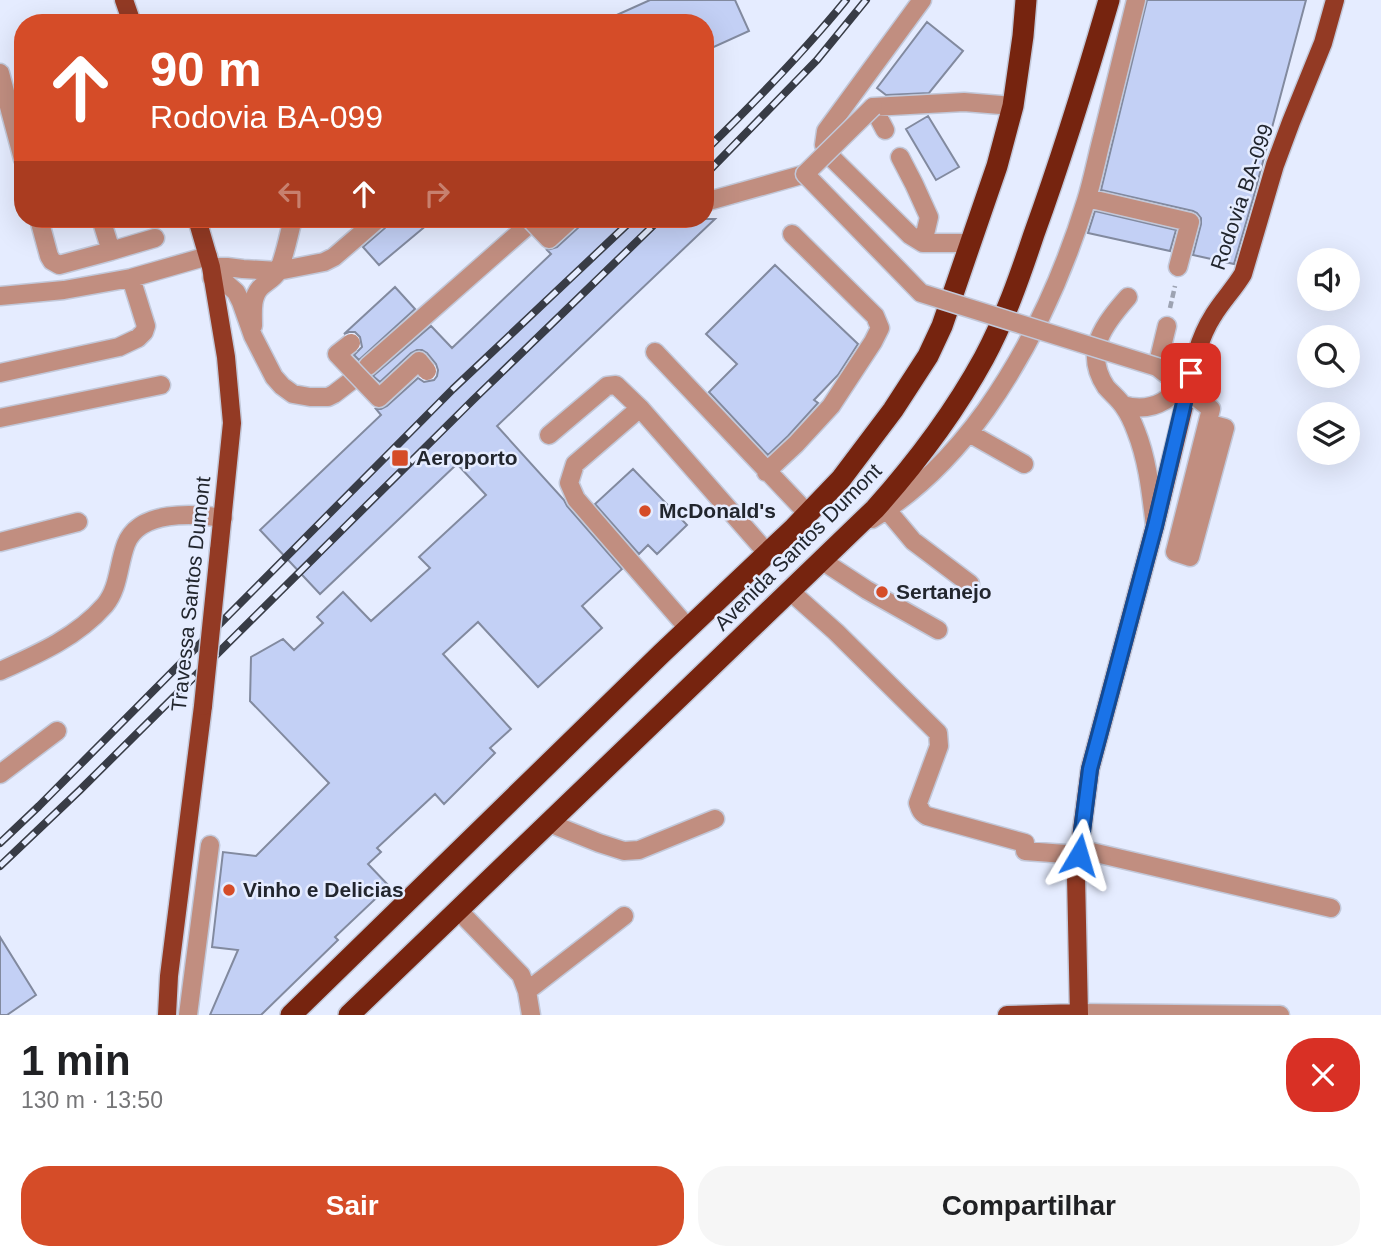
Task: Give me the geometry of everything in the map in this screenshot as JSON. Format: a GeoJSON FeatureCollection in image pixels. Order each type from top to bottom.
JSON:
{"type":"FeatureCollection","features":[{"type":"Feature","properties":{"kind":"highway","name":"Avenida Santos Dumont"},"geometry":{"type":"LineString","coordinates":[[291,1015],[808,514],[841,479],[893,410],[928,356],[942,326],[997,166],[1013,106],[1026,0]]}},
{"type":"Feature","properties":{"kind":"highway","name":"Avenida Santos Dumont"},"geometry":{"type":"LineString","coordinates":[[349,1015],[875,509],[939,432],[966,390],[998,329],[1021,273],[1061,159],[1109,0]]}},
{"type":"Feature","properties":{"kind":"main road","name":"Rodovia BA-099"},"geometry":{"type":"LineString","coordinates":[[1079,1014],[1076,876],[1090,769],[1203,334],[1243,274],[1275,165],[1323,43],[1335,0]]}},
{"type":"Feature","properties":{"kind":"main road","name":"Travessa Santos Dumont"},"geometry":{"type":"LineString","coordinates":[[167,1015],[169,976],[203,706],[232,423],[226,356],[210,267],[199,228]]}},
{"type":"Feature","properties":{"kind":"main road","name":"Travessa Santos Dumont"},"geometry":{"type":"LineString","coordinates":[[158,1015],[169,976]]}},
{"type":"Feature","properties":{"kind":"main road"},"geometry":{"type":"LineString","coordinates":[[1007,1015],[1079,1014]]}},
{"type":"Feature","properties":{"kind":"street"},"geometry":{"type":"LineString","coordinates":[[922,0],[826,131],[824,145],[832,158],[910,235],[923,243],[971,243]]}},
{"type":"Feature","properties":{"kind":"street"},"geometry":{"type":"LineString","coordinates":[[848,534],[887,510],[935,470],[969,433],[1017,362],[1038,323],[1067,257],[1087,198],[1136,0]]}},
{"type":"Feature","properties":{"kind":"street"},"geometry":{"type":"LineString","coordinates":[[0,74],[14,126]]}},
{"type":"Feature","properties":{"kind":"street"},"geometry":{"type":"LineString","coordinates":[[714,199],[805,174],[873,107],[964,102],[1013,106]]}},
{"type":"Feature","properties":{"kind":"street"},"geometry":{"type":"LineString","coordinates":[[873,107],[885,130]]}},
{"type":"Feature","properties":{"kind":"street"},"geometry":{"type":"LineString","coordinates":[[900,157],[929,217],[923,243]]}},
{"type":"Feature","properties":{"kind":"street"},"geometry":{"type":"LineString","coordinates":[[805,174],[921,293],[1157,367],[1211,408],[1175,552],[1190,557],[1225,428],[1214,425],[1185,537]]}},
{"type":"Feature","properties":{"kind":"street"},"geometry":{"type":"LineString","coordinates":[[1087,198],[1190,222],[1178,267]]}},
{"type":"Feature","properties":{"kind":"street"},"geometry":{"type":"LineString","coordinates":[[41,228],[49,256],[59,265],[155,238]]}},
{"type":"Feature","properties":{"kind":"street"},"geometry":{"type":"LineString","coordinates":[[104,228],[111,251]]}},
{"type":"Feature","properties":{"kind":"street"},"geometry":{"type":"LineString","coordinates":[[253,336],[256,294],[278,271],[290,228]]}},
{"type":"Feature","properties":{"kind":"street"},"geometry":{"type":"LineString","coordinates":[[0,296],[64,290],[210,267],[278,271],[324,262],[334,257],[368,228]]}},
{"type":"Feature","properties":{"kind":"street"},"geometry":{"type":"LineString","coordinates":[[368,366],[522,228]]}},
{"type":"Feature","properties":{"kind":"street"},"geometry":{"type":"LineString","coordinates":[[535,228],[549,239],[561,228]]}},
{"type":"Feature","properties":{"kind":"street"},"geometry":{"type":"LineString","coordinates":[[766,472],[831,406],[880,328],[875,316],[792,234]]}},
{"type":"Feature","properties":{"kind":"street"},"geometry":{"type":"LineString","coordinates":[[210,267],[236,292],[253,336],[274,377],[282,386],[293,394],[328,397],[351,381]]}},
{"type":"Feature","properties":{"kind":"street"},"geometry":{"type":"LineString","coordinates":[[0,373],[119,346],[138,338],[146,326],[131,278]]}},
{"type":"Feature","properties":{"kind":"street"},"geometry":{"type":"LineString","coordinates":[[1128,297],[1108,320],[1100,336],[1096,351],[1097,362],[1104,383],[1123,405],[1142,446],[1155,526]]}},
{"type":"Feature","properties":{"kind":"street"},"geometry":{"type":"LineString","coordinates":[[1157,367],[1167,326]]}},
{"type":"Feature","properties":{"kind":"street"},"geometry":{"type":"LineString","coordinates":[[351,343],[337,354],[379,398],[419,361],[427,371]]}},
{"type":"Feature","properties":{"kind":"street"},"geometry":{"type":"LineString","coordinates":[[654,352],[808,514]]}},
{"type":"Feature","properties":{"kind":"street"},"geometry":{"type":"LineString","coordinates":[[1123,405],[1135,409],[1165,401],[1179,391],[1191,373]]}},
{"type":"Feature","properties":{"kind":"street"},"geometry":{"type":"LineString","coordinates":[[0,418],[161,385]]}},
{"type":"Feature","properties":{"kind":"street"},"geometry":{"type":"LineString","coordinates":[[549,436],[607,386],[616,385],[640,408],[768,554]]}},
{"type":"Feature","properties":{"kind":"street"},"geometry":{"type":"LineString","coordinates":[[640,408],[575,464],[569,483],[576,499],[688,628]]}},
{"type":"Feature","properties":{"kind":"street"},"geometry":{"type":"LineString","coordinates":[[969,433],[1024,464]]}},
{"type":"Feature","properties":{"kind":"street"},"geometry":{"type":"LineString","coordinates":[[887,510],[913,541],[970,584]]}},
{"type":"Feature","properties":{"kind":"street"},"geometry":{"type":"LineString","coordinates":[[0,671],[43,652],[81,628],[105,605],[114,592],[126,542],[138,528],[156,519],[186,514],[223,518]]}},
{"type":"Feature","properties":{"kind":"street"},"geometry":{"type":"LineString","coordinates":[[0,542],[78,522]]}},
{"type":"Feature","properties":{"kind":"street"},"geometry":{"type":"LineString","coordinates":[[821,560],[867,590],[938,630]]}},
{"type":"Feature","properties":{"kind":"street"},"geometry":{"type":"LineString","coordinates":[[790,591],[836,632],[938,733],[939,746],[918,803],[919,809],[927,816],[1025,843],[1025,851],[1079,852],[1331,908]]}},
{"type":"Feature","properties":{"kind":"street"},"geometry":{"type":"LineString","coordinates":[[0,774],[57,731]]}},
{"type":"Feature","properties":{"kind":"street"},"geometry":{"type":"LineString","coordinates":[[549,823],[624,851],[639,850],[715,819]]}},
{"type":"Feature","properties":{"kind":"street"},"geometry":{"type":"LineString","coordinates":[[188,1015],[210,845]]}},
{"type":"Feature","properties":{"kind":"street"},"geometry":{"type":"LineString","coordinates":[[458,910],[521,975],[531,1015]]}},
{"type":"Feature","properties":{"kind":"street"},"geometry":{"type":"LineString","coordinates":[[527,991],[624,916]]}},
{"type":"Feature","properties":{"kind":"street"},"geometry":{"type":"LineString","coordinates":[[1079,1014],[1280,1015]]}},
{"type":"Feature","properties":{"kind":"building"},"geometry":{"type":"Polygon","coordinates":[[[650,0],[735,0],[749,31],[714,47],[714,14],[619,14],[650,0]]]}},
{"type":"Feature","properties":{"kind":"building"},"geometry":{"type":"Polygon","coordinates":[[[1147,0],[1306,0],[1234,264],[1193,255],[1201,224],[1197,213],[1101,190],[1147,0]]]}},
{"type":"Feature","properties":{"kind":"building"},"geometry":{"type":"Polygon","coordinates":[[[927,22],[963,51],[929,93],[886,95],[877,88],[927,22]]]}},
{"type":"Feature","properties":{"kind":"building"},"geometry":{"type":"Polygon","coordinates":[[[928,116],[959,167],[936,180],[906,129],[928,116]]]}},
{"type":"Feature","properties":{"kind":"building"},"geometry":{"type":"Polygon","coordinates":[[[1095,211],[1176,230],[1170,251],[1088,233],[1095,211]]]}},
{"type":"Feature","properties":{"kind":"building"},"geometry":{"type":"Polygon","coordinates":[[[385,228],[423,228],[379,265],[363,247],[385,228]]]}},
{"type":"Feature","properties":{"kind":"building"},"geometry":{"type":"Polygon","coordinates":[[[578,228],[706,228],[497,426],[622,569],[582,606],[602,628],[538,687],[478,622],[443,654],[511,729],[490,748],[495,753],[444,804],[435,794],[377,848],[381,852],[368,864],[389,886],[335,937],[338,940],[261,1015],[210,1015],[238,950],[212,947],[223,852],[256,856],[329,783],[250,701],[251,657],[283,639],[294,650],[323,623],[317,617],[343,592],[371,621],[430,568],[419,557],[486,495],[457,464],[320,594],[260,530],[381,415],[376,409],[387,406],[418,378],[424,382],[434,380],[438,370],[427,353],[417,350],[380,382],[373,376],[431,326],[452,348],[551,254],[547,250],[557,247],[578,228]]]}},
{"type":"Feature","properties":{"kind":"building"},"geometry":{"type":"Polygon","coordinates":[[[775,265],[858,344],[838,375],[814,400],[818,403],[768,455],[709,392],[737,364],[706,334],[775,265]]]}},
{"type":"Feature","properties":{"kind":"building"},"geometry":{"type":"Polygon","coordinates":[[[395,287],[415,309],[359,360],[354,355],[362,347],[360,337],[355,332],[344,334],[395,287]]]}},
{"type":"Feature","properties":{"kind":"building","name":"McDonald's"},"geometry":{"type":"Polygon","coordinates":[[[633,469],[687,525],[657,554],[648,545],[639,554],[595,504],[633,469]]]}},
{"type":"Feature","properties":{"kind":"building"},"geometry":{"type":"Polygon","coordinates":[[[0,937],[36,995],[7,1015],[0,1015],[0,937]]]}},
{"type":"Feature","properties":{"kind":"railway"},"geometry":{"type":"LineString","coordinates":[[714,142],[778,77],[846,0]]}},
{"type":"Feature","properties":{"kind":"railway"},"geometry":{"type":"LineString","coordinates":[[714,166],[817,60],[866,0]]}},
{"type":"Feature","properties":{"kind":"railway"},"geometry":{"type":"LineString","coordinates":[[0,843],[453,389],[623,228]]}},
{"type":"Feature","properties":{"kind":"railway"},"geometry":{"type":"LineString","coordinates":[[0,866],[651,228]]}},
{"type":"Feature","properties":{"kind":"place","name":"Aeroporto"},"geometry":{"type":"Point","coordinates":[400,458]}},
{"type":"Feature","properties":{"kind":"place","name":"McDonald's"},"geometry":{"type":"Point","coordinates":[645,511]}},
{"type":"Feature","properties":{"kind":"place","name":"Sertanejo"},"geometry":{"type":"Point","coordinates":[882,592]}},
{"type":"Feature","properties":{"kind":"place","name":"Vinho e Delicias"},"geometry":{"type":"Point","coordinates":[229,890]}},
{"type":"Feature","properties":{"kind":"route"},"geometry":{"type":"LineString","coordinates":[[1079,855],[1090,769],[1155,526],[1191,373]]}}]}
